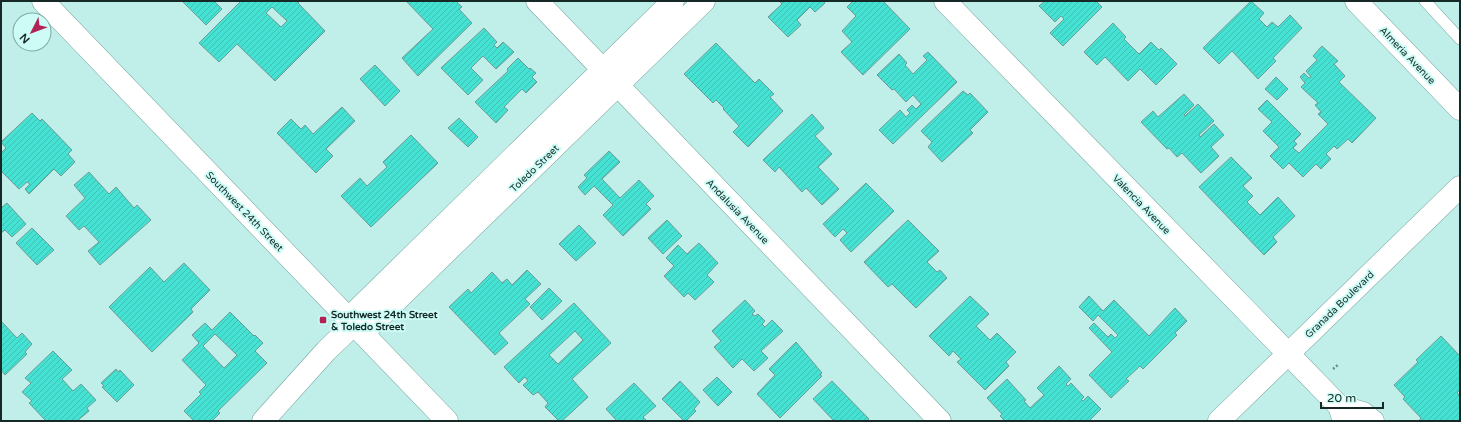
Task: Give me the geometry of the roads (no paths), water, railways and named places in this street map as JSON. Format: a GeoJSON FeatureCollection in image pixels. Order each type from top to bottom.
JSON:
{"type":"FeatureCollection","features":[{"type":"Feature","properties":{"kind":"street","name":"Southwest 24th Street"},"geometry":{"type":"LineString","coordinates":[[43,1],[447,421]]}},
{"type":"Feature","properties":{"kind":"street","name":"Andalusia Avenue"},"geometry":{"type":"LineString","coordinates":[[537,1],[940,421]]}},
{"type":"Feature","properties":{"kind":"street","name":"Toledo Street"},"geometry":{"type":"LineString","coordinates":[[355,325],[603,70],[674,1]]}},
{"type":"Feature","properties":{"kind":"street","name":"Toledo Street"},"geometry":{"type":"LineString","coordinates":[[263,421],[326,350],[618,87],[704,1]]}},
{"type":"Feature","properties":{"kind":"street","name":"Valencia Avenue"},"geometry":{"type":"LineString","coordinates":[[945,1],[1287,354],[1342,414],[1363,413],[1373,421]]}},
{"type":"Feature","properties":{"kind":"street","name":"Almeria Avenue"},"geometry":{"type":"LineString","coordinates":[[1356,1],[1460,109]]}},
{"type":"Feature","properties":{"kind":"street","name":"Granada Boulevard"},"geometry":{"type":"LineString","coordinates":[[1219,421],[1460,187]]}},
{"type":"Feature","properties":{"kind":"lane"},"geometry":{"type":"LineString","coordinates":[[1425,1],[1460,39]]}},
{"type":"Feature","properties":{"kind":"place","name":"Southwest 24th Street & Toledo Street"},"geometry":{"type":"Point","coordinates":[323,320]}}]}
